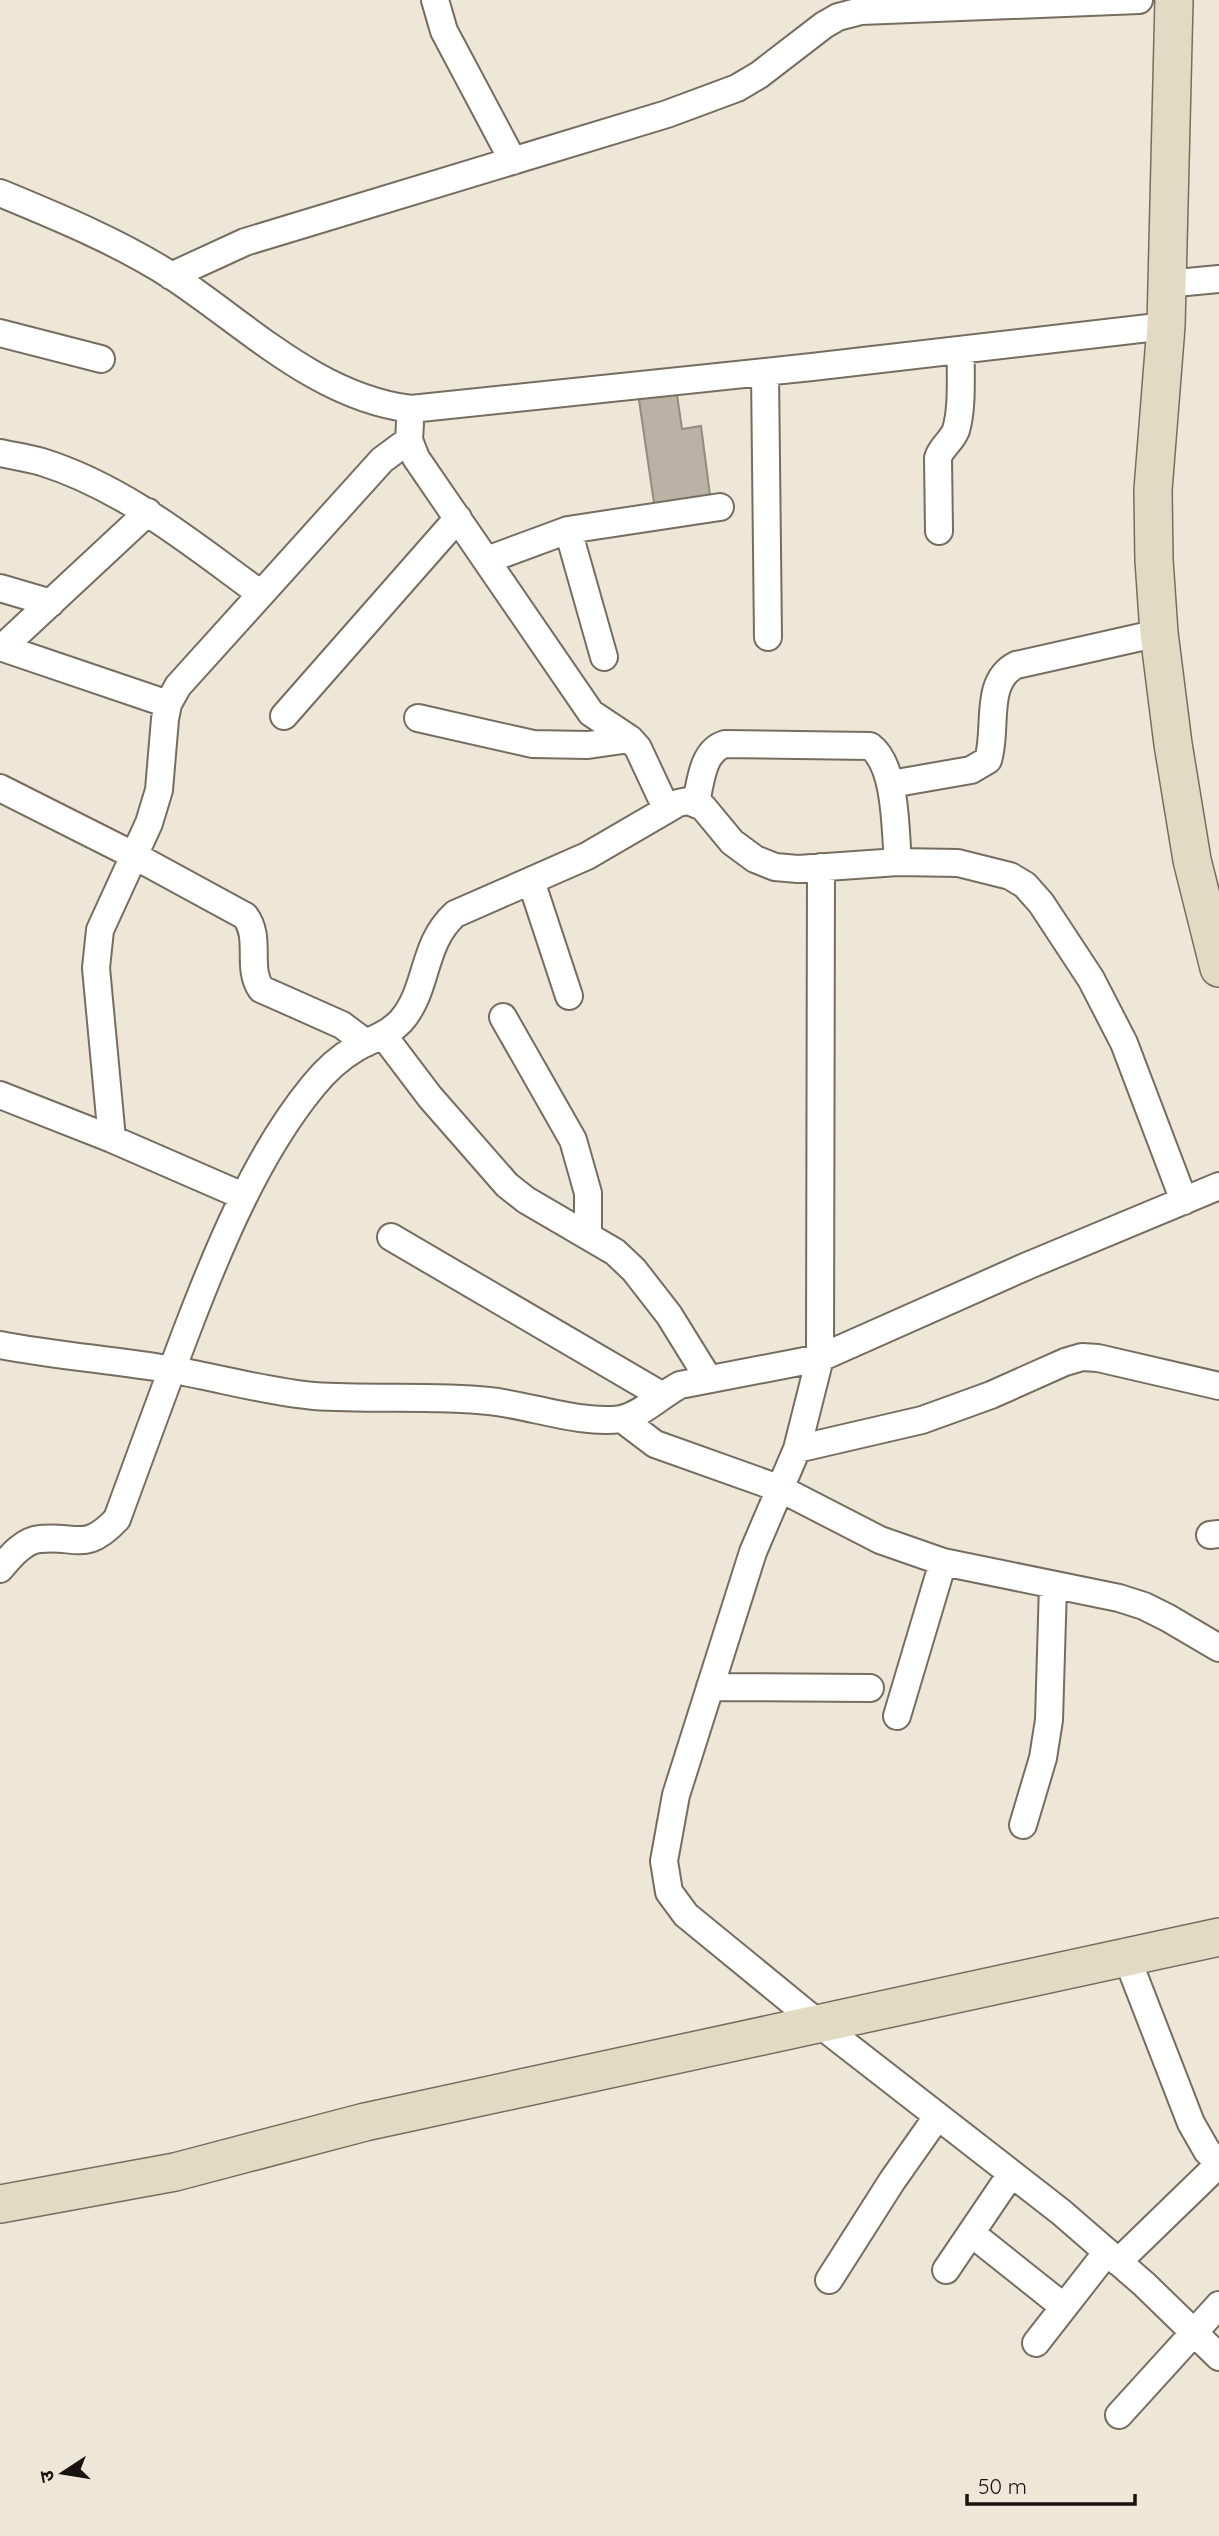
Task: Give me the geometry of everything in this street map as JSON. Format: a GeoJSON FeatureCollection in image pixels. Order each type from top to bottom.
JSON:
{"type":"FeatureCollection","features":[{"type":"Feature","properties":{"kind":"street"},"geometry":{"type":"LineString","coordinates":[[435,0],[444,31],[513,161]]}},
{"type":"Feature","properties":{"kind":"street"},"geometry":{"type":"LineString","coordinates":[[171,276],[245,242],[667,114],[737,88],[838,17],[861,11],[926,4],[1139,0]]}},
{"type":"Feature","properties":{"kind":"street"},"geometry":{"type":"LineString","coordinates":[[1174,0],[1166,326],[1153,490],[1159,633],[1173,744],[1192,860],[1216,951]]}},
{"type":"Feature","properties":{"kind":"street"},"geometry":{"type":"LineString","coordinates":[[0,193],[56,216],[171,276],[298,366],[362,399],[411,409],[1166,326]]}},
{"type":"Feature","properties":{"kind":"street"},"geometry":{"type":"LineString","coordinates":[[1166,284],[1219,279]]}},
{"type":"Feature","properties":{"kind":"street"},"geometry":{"type":"LineString","coordinates":[[0,333],[101,359]]}},
{"type":"Feature","properties":{"kind":"street"},"geometry":{"type":"LineString","coordinates":[[939,531],[938,458],[940,451],[954,435],[958,421],[961,350]]}},
{"type":"Feature","properties":{"kind":"street"},"geometry":{"type":"LineString","coordinates":[[765,372],[768,637]]}},
{"type":"Feature","properties":{"kind":"street"},"geometry":{"type":"LineString","coordinates":[[411,409],[409,440],[416,458],[591,713],[630,739],[638,748],[666,808]]}},
{"type":"Feature","properties":{"kind":"street"},"geometry":{"type":"LineString","coordinates":[[112,1139],[96,968],[97,947],[100,930],[149,823],[159,790],[168,704],[178,686],[382,460],[409,440]]}},
{"type":"Feature","properties":{"kind":"street"},"geometry":{"type":"LineString","coordinates":[[0,453],[41,462],[77,476],[148,512],[261,594]]}},
{"type":"Feature","properties":{"kind":"street"},"geometry":{"type":"LineString","coordinates":[[487,560],[568,530],[720,507]]}},
{"type":"Feature","properties":{"kind":"street"},"geometry":{"type":"LineString","coordinates":[[148,512],[1,648],[168,704]]}},
{"type":"Feature","properties":{"kind":"street"},"geometry":{"type":"LineString","coordinates":[[284,716],[458,518]]}},
{"type":"Feature","properties":{"kind":"street"},"geometry":{"type":"LineString","coordinates":[[568,530],[604,657]]}},
{"type":"Feature","properties":{"kind":"street"},"geometry":{"type":"LineString","coordinates":[[0,588],[51,603]]}},
{"type":"Feature","properties":{"kind":"street"},"geometry":{"type":"LineString","coordinates":[[891,784],[971,770],[988,760],[992,746],[995,695],[998,680],[1004,671],[1016,665],[1159,633]]}},
{"type":"Feature","properties":{"kind":"street"},"geometry":{"type":"LineString","coordinates":[[418,718],[533,744],[588,746],[630,739]]}},
{"type":"Feature","properties":{"kind":"street"},"geometry":{"type":"LineString","coordinates":[[696,803],[711,752],[725,744],[870,746],[882,759],[891,784],[898,862]]}},
{"type":"Feature","properties":{"kind":"street"},"geometry":{"type":"LineString","coordinates":[[0,788],[133,855],[245,916],[254,933],[254,974],[261,989],[375,1039],[507,1185],[526,1200],[615,1252],[635,1270],[668,1315],[708,1378]]}},
{"type":"Feature","properties":{"kind":"street"},"geometry":{"type":"LineString","coordinates":[[0,1569],[27,1543],[38,1539],[90,1540],[104,1533],[117,1519],[207,1278],[243,1196],[311,1088],[332,1065],[400,1021],[413,1003],[441,926],[455,914],[587,856],[666,808],[688,801],[704,807],[732,842],[755,859],[775,867],[799,869],[898,862],[958,863],[1010,876],[1025,885],[1041,903],[1091,979],[1124,1043],[1184,1201]]}},
{"type":"Feature","properties":{"kind":"street"},"geometry":{"type":"LineString","coordinates":[[821,867],[820,1358],[797,1449],[753,1552],[674,1808],[664,1860],[669,1892],[686,1915],[818,2023],[1061,2212],[1219,2357]]}},
{"type":"Feature","properties":{"kind":"street"},"geometry":{"type":"LineString","coordinates":[[531,881],[569,996]]}},
{"type":"Feature","properties":{"kind":"street"},"geometry":{"type":"LineString","coordinates":[[503,1017],[573,1140],[588,1193],[588,1237]]}},
{"type":"Feature","properties":{"kind":"street"},"geometry":{"type":"LineString","coordinates":[[0,1095],[112,1139],[243,1196]]}},
{"type":"Feature","properties":{"kind":"street"},"geometry":{"type":"LineString","coordinates":[[0,1345],[172,1370],[256,1388],[314,1396],[491,1401],[598,1420],[622,1419],[641,1411],[661,1395],[680,1385],[820,1358],[1027,1266],[1219,1186]]}},
{"type":"Feature","properties":{"kind":"street"},"geometry":{"type":"LineString","coordinates":[[391,1237],[661,1395]]}},
{"type":"Feature","properties":{"kind":"street"},"geometry":{"type":"LineString","coordinates":[[797,1449],[922,1420],[992,1395],[1082,1357],[1098,1358],[1219,1386]]}},
{"type":"Feature","properties":{"kind":"street"},"geometry":{"type":"LineString","coordinates":[[622,1419],[655,1444],[781,1489],[880,1539],[943,1562],[1119,1598],[1144,1606],[1219,1648]]}},
{"type":"Feature","properties":{"kind":"street"},"geometry":{"type":"LineString","coordinates":[[897,1716],[943,1562]]}},
{"type":"Feature","properties":{"kind":"street"},"geometry":{"type":"LineString","coordinates":[[1023,1825],[1043,1758],[1049,1720],[1053,1585]]}},
{"type":"Feature","properties":{"kind":"street"},"geometry":{"type":"LineString","coordinates":[[710,1687],[870,1688]]}},
{"type":"Feature","properties":{"kind":"street"},"geometry":{"type":"LineString","coordinates":[[0,2204],[175,2172],[365,2122],[1219,1937]]}},
{"type":"Feature","properties":{"kind":"street"},"geometry":{"type":"LineString","coordinates":[[1036,2343],[1064,2306],[1112,2257],[1219,2164],[1207,2151],[1191,2123],[1127,1958]]}},
{"type":"Feature","properties":{"kind":"street"},"geometry":{"type":"LineString","coordinates":[[829,2280],[892,2181],[937,2117]]}},
{"type":"Feature","properties":{"kind":"street"},"geometry":{"type":"LineString","coordinates":[[946,2270],[1011,2174]]}},
{"type":"Feature","properties":{"kind":"street"},"geometry":{"type":"LineString","coordinates":[[971,2233],[1064,2306]]}},
{"type":"Feature","properties":{"kind":"street"},"geometry":{"type":"LineString","coordinates":[[1119,2415],[1219,2305]]}},
{"type":"Feature","properties":{"kind":"building"},"geometry":{"type":"Polygon","coordinates":[[[676,388],[682,429],[701,426],[711,503],[655,510],[638,393],[676,388]]]}}]}
